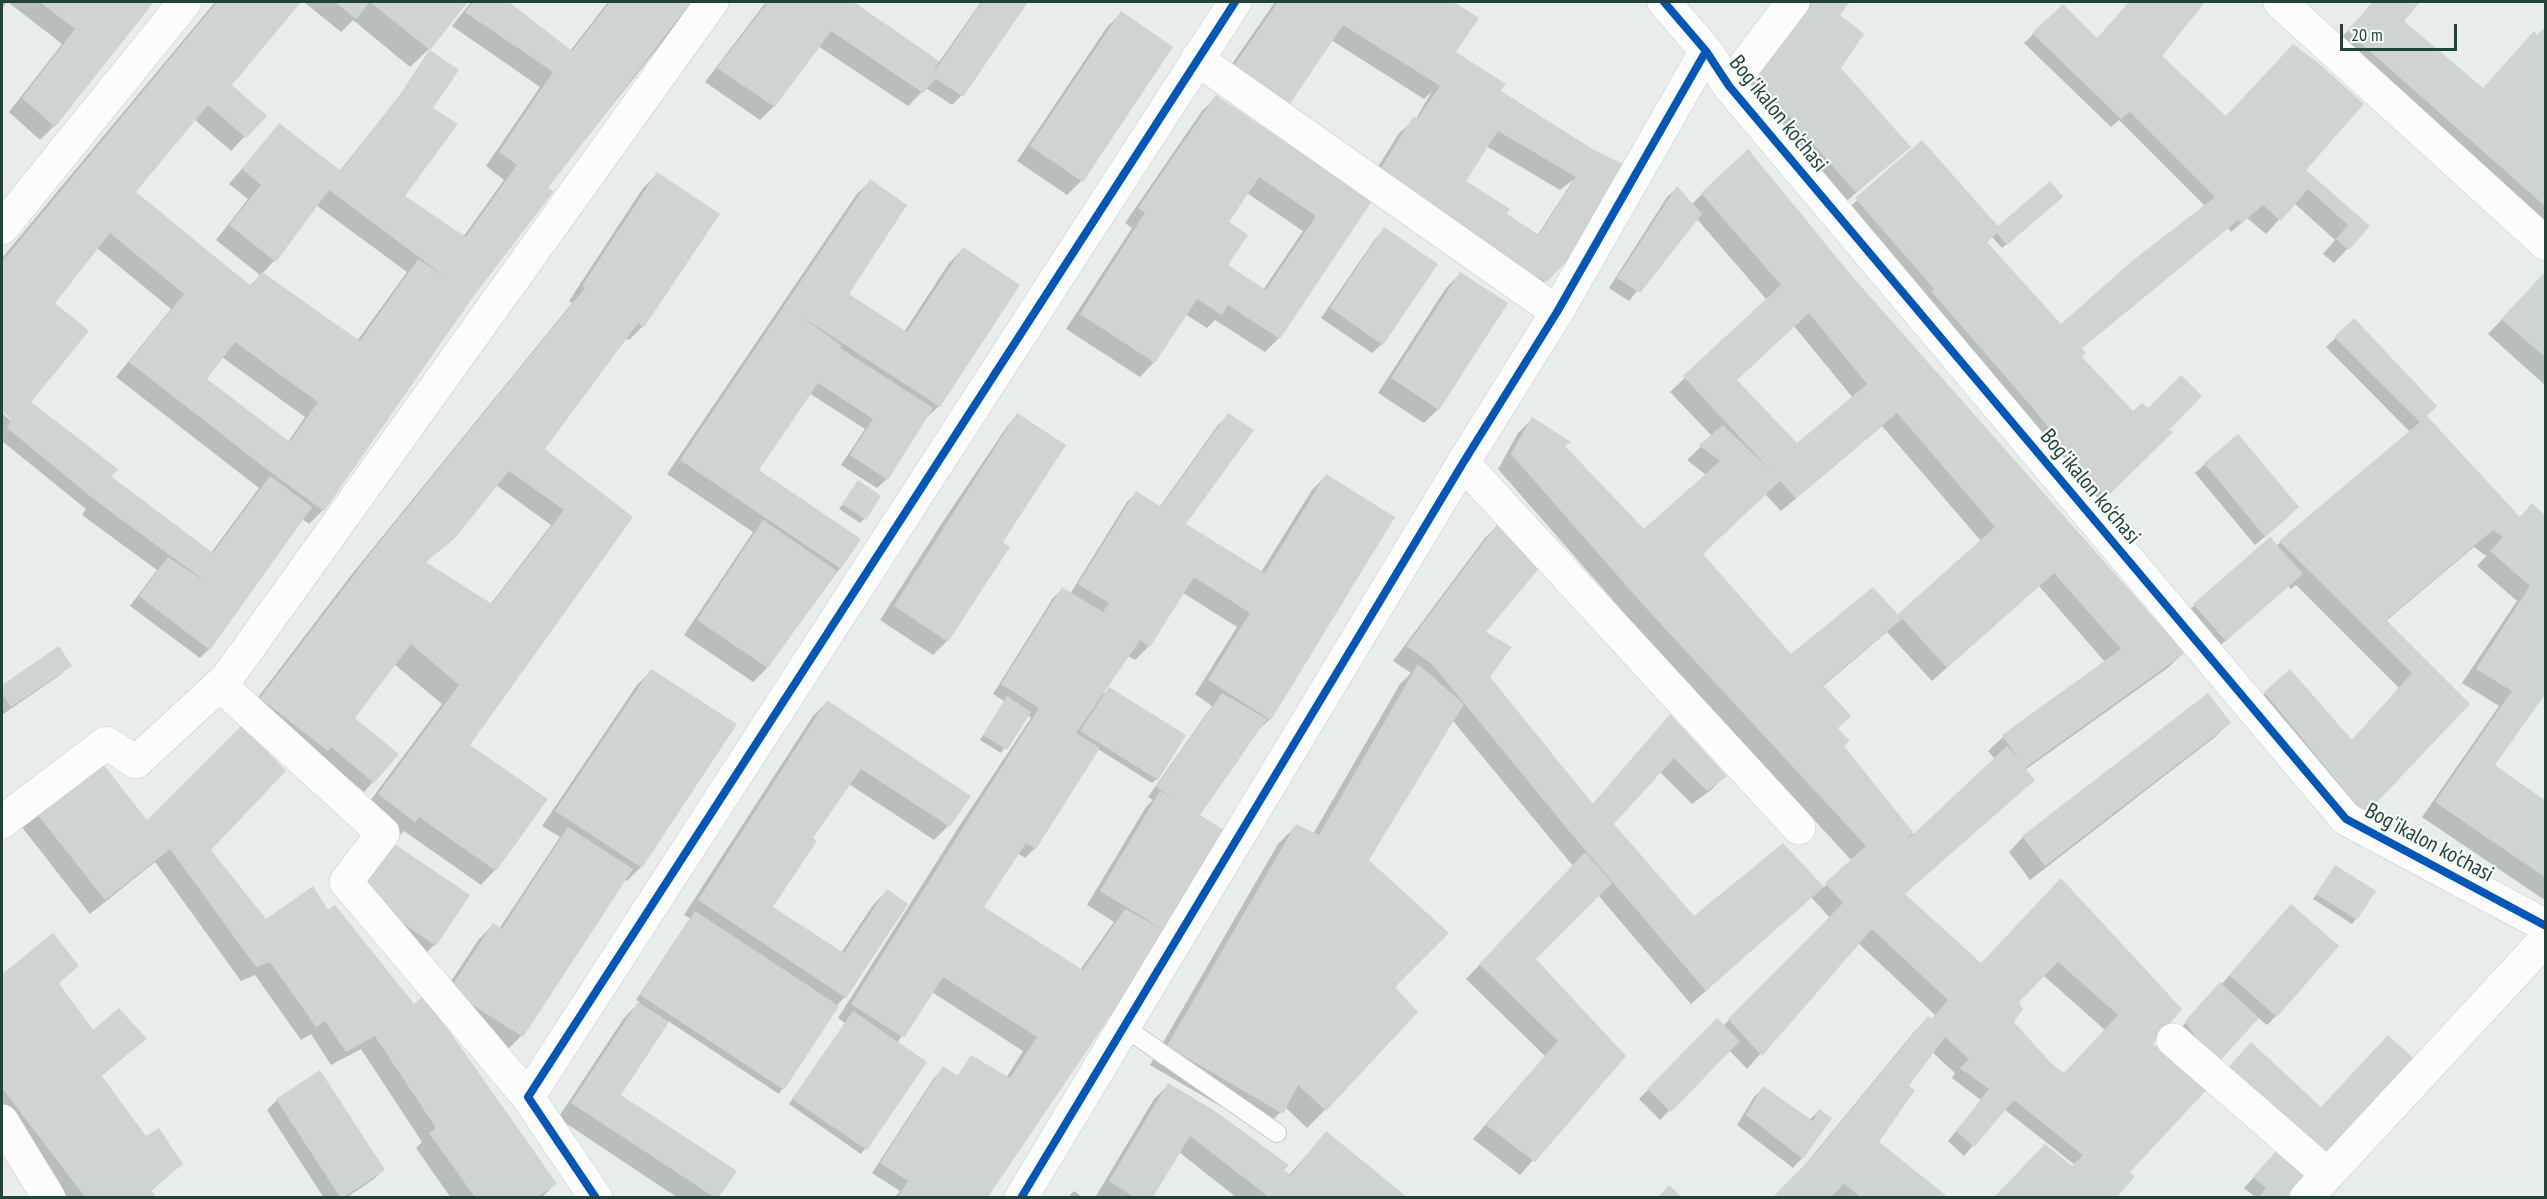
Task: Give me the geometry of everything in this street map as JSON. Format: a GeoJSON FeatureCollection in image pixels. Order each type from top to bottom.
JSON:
{"type":"FeatureCollection","features":[{"type":"Feature","properties":{"kind":"street"},"geometry":{"type":"LineString","coordinates":[[2,228],[185,2]]}},
{"type":"Feature","properties":{"kind":"street"},"geometry":{"type":"LineString","coordinates":[[2,822],[106,743],[136,762],[227,678],[711,2]]}},
{"type":"Feature","properties":{"kind":"street"},"geometry":{"type":"LineString","coordinates":[[528,1097],[1235,2]]}},
{"type":"Feature","properties":{"kind":"street","name":"Bog'ikalon ko'chasi"},"geometry":{"type":"LineString","coordinates":[[1664,2],[1706,51],[1729,86],[2346,819],[2546,926]]}},
{"type":"Feature","properties":{"kind":"street"},"geometry":{"type":"LineString","coordinates":[[1729,86],[1793,2]]}},
{"type":"Feature","properties":{"kind":"street"},"geometry":{"type":"LineString","coordinates":[[2280,2],[2546,244]]}},
{"type":"Feature","properties":{"kind":"street"},"geometry":{"type":"LineString","coordinates":[[1021,1197],[1463,463],[1557,312],[1706,51]]}},
{"type":"Feature","properties":{"kind":"street"},"geometry":{"type":"LineString","coordinates":[[1197,59],[1557,312]]}},
{"type":"Feature","properties":{"kind":"street"},"geometry":{"type":"LineString","coordinates":[[1463,463],[1799,828]]}},
{"type":"Feature","properties":{"kind":"street"},"geometry":{"type":"LineString","coordinates":[[220,685],[383,832],[346,882],[528,1097],[596,1197]]}},
{"type":"Feature","properties":{"kind":"street"},"geometry":{"type":"LineString","coordinates":[[2173,1040],[2317,1186],[2546,939]]}},
{"type":"Feature","properties":{"kind":"street"},"geometry":{"type":"LineString","coordinates":[[2,1121],[49,1197]]}},
{"type":"Feature","properties":{"kind":"lane"},"geometry":{"type":"LineString","coordinates":[[1124,1027],[1278,1133]]}},
{"type":"Feature","properties":{"kind":"building"},"geometry":{"type":"Polygon","coordinates":[[[40,2],[154,2],[55,127],[22,98],[75,29],[40,2]]]}},
{"type":"Feature","properties":{"kind":"building"},"geometry":{"type":"Polygon","coordinates":[[[217,2],[301,2],[232,85],[267,116],[246,138],[208,105],[136,192],[251,286],[262,272],[360,341],[418,259],[447,278],[329,190],[276,262],[229,225],[261,185],[242,169],[279,123],[341,171],[404,89],[430,50],[459,70],[433,108],[458,124],[405,196],[466,237],[517,165],[499,152],[553,72],[465,12],[473,2],[509,2],[572,51],[610,2],[691,2],[548,188],[554,191],[473,297],[324,511],[129,362],[184,294],[110,233],[55,303],[89,331],[31,402],[118,469],[112,477],[213,553],[270,476],[312,507],[210,650],[139,596],[168,557],[213,587],[95,500],[7,428],[11,419],[2,411],[2,262],[217,2]],[[235,342],[207,379],[290,442],[318,402],[235,342]]]}},
{"type":"Feature","properties":{"kind":"building"},"geometry":{"type":"Polygon","coordinates":[[[335,2],[370,2],[356,19],[335,2]]]}},
{"type":"Feature","properties":{"kind":"building"},"geometry":{"type":"Polygon","coordinates":[[[370,2],[468,2],[430,50],[370,2]]]}},
{"type":"Feature","properties":{"kind":"building"},"geometry":{"type":"Polygon","coordinates":[[[768,2],[854,2],[939,61],[932,75],[982,2],[1028,2],[963,97],[936,79],[923,93],[831,31],[775,107],[717,68],[768,2]]]}},
{"type":"Feature","properties":{"kind":"building"},"geometry":{"type":"Polygon","coordinates":[[[1278,2],[1454,2],[1479,18],[1456,52],[1506,84],[1501,91],[1594,150],[1627,166],[1567,261],[1547,282],[1507,262],[1381,168],[1413,117],[1418,118],[1440,86],[1343,25],[1288,107],[1231,70],[1278,2]],[[1498,131],[1466,181],[1510,209],[1507,214],[1539,235],[1576,177],[1498,131]]]}},
{"type":"Feature","properties":{"kind":"building"},"geometry":{"type":"Polygon","coordinates":[[[1800,2],[1850,2],[1840,15],[1864,34],[1841,68],[1911,147],[1856,193],[1750,71],[1800,2]]]}},
{"type":"Feature","properties":{"kind":"building"},"geometry":{"type":"Polygon","coordinates":[[[2129,2],[2205,2],[2162,56],[2226,116],[2293,44],[2364,104],[2306,170],[2370,226],[2349,250],[2336,239],[2348,225],[2308,189],[2281,221],[2263,205],[2242,223],[2238,220],[2082,348],[2086,353],[2082,357],[2133,411],[2142,403],[2148,408],[2181,375],[2202,396],[2169,430],[2173,432],[2106,498],[2031,406],[1931,291],[1934,289],[1855,198],[1922,140],[1998,226],[2050,181],[2063,197],[2007,245],[1997,233],[1987,242],[2061,324],[2132,261],[2215,197],[2130,112],[2121,119],[2032,33],[2063,4],[2097,38],[2129,2]]]}},
{"type":"Feature","properties":{"kind":"building"},"geometry":{"type":"Polygon","coordinates":[[[2373,2],[2420,2],[2404,21],[2483,88],[2534,31],[2537,35],[2546,26],[2546,207],[2347,31],[2373,2]]]}},
{"type":"Feature","properties":{"kind":"building"},"geometry":{"type":"Polygon","coordinates":[[[1121,11],[1173,47],[1083,182],[1030,146],[1121,11]]]}},
{"type":"Feature","properties":{"kind":"building"},"geometry":{"type":"Polygon","coordinates":[[[1216,95],[1372,201],[1280,339],[1228,305],[1222,315],[1197,299],[1155,363],[1080,314],[1145,213],[1138,208],[1216,95]],[[1259,177],[1229,222],[1248,235],[1228,265],[1266,290],[1316,216],[1259,177]]]}},
{"type":"Feature","properties":{"kind":"building"},"geometry":{"type":"Polygon","coordinates":[[[1748,149],[1851,275],[2185,653],[2025,768],[2035,780],[1905,894],[1981,963],[2061,878],[2182,1009],[2153,1044],[2172,1059],[2213,1083],[2130,1172],[2135,1176],[2117,1197],[1994,1197],[2045,1144],[2072,1166],[2083,1155],[2014,1100],[1974,1147],[1956,1131],[1989,1089],[1960,1068],[1969,1059],[1945,1037],[1909,1086],[1915,1090],[1879,1142],[1948,1197],[1861,1197],[1844,1184],[1831,1197],[1773,1197],[1813,1156],[1928,1016],[1932,1019],[1948,1000],[1872,929],[1762,1056],[1728,1019],[1843,903],[1825,883],[1866,846],[1646,608],[1511,454],[1532,417],[1571,442],[1565,446],[1644,529],[1720,461],[1699,445],[1723,425],[1771,471],[1683,376],[1781,285],[1701,193],[1748,149]],[[1809,313],[1737,380],[1797,443],[1867,384],[1809,313]],[[1897,413],[1796,498],[1780,481],[1703,554],[1791,654],[1873,587],[1902,619],[1823,685],[1851,716],[1838,728],[1850,741],[1844,746],[1913,832],[1905,842],[2007,746],[2019,760],[2002,735],[2121,649],[2054,573],[1947,668],[1898,614],[1995,527],[1897,413]],[[2058,962],[2019,1002],[2023,1009],[2014,1022],[2051,1063],[2064,1073],[2118,1015],[2058,962]]]}},
{"type":"Feature","properties":{"kind":"building"},"geometry":{"type":"Polygon","coordinates":[[[657,172],[720,214],[644,327],[638,323],[545,449],[633,517],[470,745],[548,799],[496,871],[419,817],[415,822],[378,794],[459,685],[411,644],[355,718],[399,754],[374,783],[331,747],[328,751],[260,698],[370,554],[585,288],[582,286],[657,172]],[[509,471],[454,539],[426,562],[492,604],[564,510],[509,471]]]}},
{"type":"Feature","properties":{"kind":"building"},"geometry":{"type":"Polygon","coordinates":[[[870,179],[907,205],[849,294],[907,332],[963,247],[1020,285],[940,407],[798,314],[842,346],[840,348],[933,408],[888,480],[850,455],[873,419],[818,383],[759,470],[861,539],[841,569],[680,460],[870,179]]]}},
{"type":"Feature","properties":{"kind":"building"},"geometry":{"type":"Polygon","coordinates":[[[1677,186],[1702,214],[1640,293],[1617,278],[1677,186]]]}},
{"type":"Feature","properties":{"kind":"building"},"geometry":{"type":"Polygon","coordinates":[[[1384,227],[1438,264],[1383,345],[1330,308],[1384,227]]]}},
{"type":"Feature","properties":{"kind":"building"},"geometry":{"type":"Polygon","coordinates":[[[2546,271],[2546,358],[2501,319],[2546,271]]]}},
{"type":"Feature","properties":{"kind":"building"},"geometry":{"type":"Polygon","coordinates":[[[1460,272],[1508,303],[1439,410],[1391,378],[1460,272]]]}},
{"type":"Feature","properties":{"kind":"building"},"geometry":{"type":"Polygon","coordinates":[[[2354,318],[2437,406],[2427,416],[2520,517],[2532,503],[2546,516],[2546,693],[2495,765],[2546,801],[2546,878],[2435,802],[2512,691],[2476,669],[2530,586],[2490,551],[2503,537],[2493,530],[2386,620],[2470,704],[2365,815],[2264,692],[2290,669],[2352,740],[2412,673],[2279,541],[2420,422],[2334,337],[2354,318]]]}},
{"type":"Feature","properties":{"kind":"building"},"geometry":{"type":"Polygon","coordinates":[[[1017,413],[1066,445],[1003,542],[1010,547],[948,642],[894,606],[1017,413]]]}},
{"type":"Feature","properties":{"kind":"building"},"geometry":{"type":"Polygon","coordinates":[[[1228,413],[1254,430],[1186,524],[1265,573],[1326,474],[1395,517],[1271,720],[1208,680],[1250,613],[1194,577],[1150,647],[1140,640],[1076,733],[1100,748],[1036,849],[1026,843],[984,907],[1083,970],[1125,909],[1167,932],[988,1197],[898,1197],[908,1181],[880,1163],[943,1066],[958,1076],[971,1055],[1010,1078],[1037,1037],[943,977],[904,1038],[851,1004],[1038,710],[1039,708],[1001,684],[1062,587],[1103,612],[1109,603],[1078,584],[1136,491],[1161,507],[1228,413]]]}},
{"type":"Feature","properties":{"kind":"building"},"geometry":{"type":"Polygon","coordinates":[[[2238,434],[2299,507],[2265,537],[2204,463],[2238,434]]]}},
{"type":"Feature","properties":{"kind":"building"},"geometry":{"type":"Polygon","coordinates":[[[858,480],[881,496],[866,520],[842,504],[858,480]]]}},
{"type":"Feature","properties":{"kind":"building"},"geometry":{"type":"Polygon","coordinates":[[[763,520],[837,571],[768,668],[697,620],[763,520]]]}},
{"type":"Feature","properties":{"kind":"building"},"geometry":{"type":"Polygon","coordinates":[[[1499,522],[1542,565],[1486,632],[1512,647],[1490,677],[1593,804],[1670,714],[1727,776],[1707,791],[1674,758],[1614,824],[1694,916],[1783,843],[1824,887],[1706,991],[1569,831],[1432,664],[1406,646],[1499,522]]]}},
{"type":"Feature","properties":{"kind":"building"},"geometry":{"type":"Polygon","coordinates":[[[2270,537],[2303,574],[2226,641],[2193,604],[2270,537]]]}},
{"type":"Feature","properties":{"kind":"building"},"geometry":{"type":"Polygon","coordinates":[[[59,646],[72,666],[11,707],[2,694],[2,685],[59,646]]]}},
{"type":"Feature","properties":{"kind":"building"},"geometry":{"type":"Polygon","coordinates":[[[1418,664],[1464,704],[1369,860],[1449,933],[1395,987],[1418,1012],[1326,1111],[1298,1085],[1283,1114],[1167,1046],[1296,824],[1319,835],[1418,664]]]}},
{"type":"Feature","properties":{"kind":"building"},"geometry":{"type":"Polygon","coordinates":[[[651,669],[737,724],[642,868],[555,811],[651,669]]]}},
{"type":"Feature","properties":{"kind":"building"},"geometry":{"type":"Polygon","coordinates":[[[1109,687],[1186,735],[1158,780],[1080,731],[1109,687]]]}},
{"type":"Feature","properties":{"kind":"building"},"geometry":{"type":"Polygon","coordinates":[[[1222,693],[1267,719],[1200,815],[1224,830],[1164,930],[1100,891],[1160,791],[1176,800],[1156,787],[1222,693]]]}},
{"type":"Feature","properties":{"kind":"building"},"geometry":{"type":"Polygon","coordinates":[[[2208,693],[2231,723],[2045,866],[2022,836],[2208,693]]]}},
{"type":"Feature","properties":{"kind":"building"},"geometry":{"type":"Polygon","coordinates":[[[1007,696],[1031,712],[1007,750],[983,735],[1007,696]]]}},
{"type":"Feature","properties":{"kind":"building"},"geometry":{"type":"Polygon","coordinates":[[[827,700],[971,796],[950,827],[861,769],[813,838],[817,841],[773,907],[844,953],[887,889],[908,904],[846,998],[698,900],[827,700]]]}},
{"type":"Feature","properties":{"kind":"building"},"geometry":{"type":"Polygon","coordinates":[[[242,725],[286,771],[211,850],[266,919],[313,886],[328,910],[335,905],[414,1004],[424,995],[557,1184],[537,1197],[475,1197],[429,1133],[436,1128],[375,1036],[346,1052],[325,1021],[316,1027],[270,962],[256,967],[170,849],[105,900],[34,810],[99,759],[147,820],[242,725]]]}},
{"type":"Feature","properties":{"kind":"building"},"geometry":{"type":"Polygon","coordinates":[[[568,827],[633,869],[523,1037],[449,990],[493,923],[502,929],[568,827]]]}},
{"type":"Feature","properties":{"kind":"building"},"geometry":{"type":"Polygon","coordinates":[[[393,843],[470,895],[436,946],[359,893],[393,843]]]}},
{"type":"Feature","properties":{"kind":"building"},"geometry":{"type":"Polygon","coordinates":[[[1585,852],[1612,883],[1536,959],[1626,1056],[1535,1162],[1486,1125],[1558,1041],[1479,964],[1585,852]]]}},
{"type":"Feature","properties":{"kind":"building"},"geometry":{"type":"Polygon","coordinates":[[[2335,865],[2376,891],[2357,920],[2316,894],[2335,865]]]}},
{"type":"Feature","properties":{"kind":"building"},"geometry":{"type":"Polygon","coordinates":[[[2291,904],[2339,946],[2277,1017],[2229,975],[2291,904]]]}},
{"type":"Feature","properties":{"kind":"building"},"geometry":{"type":"Polygon","coordinates":[[[695,911],[839,1006],[784,1090],[640,995],[695,911]]]}},
{"type":"Feature","properties":{"kind":"building"},"geometry":{"type":"Polygon","coordinates":[[[53,933],[79,966],[59,983],[93,1030],[119,1008],[147,1039],[101,1075],[146,1136],[159,1128],[183,1164],[151,1190],[156,1197],[85,1197],[2,1088],[2,974],[53,933]]]}},
{"type":"Feature","properties":{"kind":"building"},"geometry":{"type":"Polygon","coordinates":[[[2220,982],[2259,1018],[2218,1063],[2204,1050],[2185,1021],[2220,982]]]}},
{"type":"Feature","properties":{"kind":"building"},"geometry":{"type":"Polygon","coordinates":[[[638,1002],[669,1022],[621,1095],[737,1171],[719,1197],[714,1197],[571,1103],[638,1002]]]}},
{"type":"Feature","properties":{"kind":"building"},"geometry":{"type":"Polygon","coordinates":[[[853,1011],[927,1062],[867,1150],[792,1099],[853,1011]]]}},
{"type":"Feature","properties":{"kind":"building"},"geometry":{"type":"Polygon","coordinates":[[[1717,1018],[1740,1041],[1671,1112],[1647,1089],[1717,1018]]]}},
{"type":"Feature","properties":{"kind":"building"},"geometry":{"type":"Polygon","coordinates":[[[2388,1035],[2420,1064],[2327,1165],[2226,1070],[2251,1042],[2321,1107],[2388,1035]]]}},
{"type":"Feature","properties":{"kind":"building"},"geometry":{"type":"Polygon","coordinates":[[[320,1070],[385,1170],[344,1197],[340,1197],[276,1099],[320,1070]]]}},
{"type":"Feature","properties":{"kind":"building"},"geometry":{"type":"Polygon","coordinates":[[[1168,1083],[1212,1109],[1289,1165],[1284,1170],[1291,1175],[1326,1131],[1407,1197],[1269,1197],[1190,1136],[1153,1197],[1134,1197],[1109,1181],[1168,1083]]]}},
{"type":"Feature","properties":{"kind":"building"},"geometry":{"type":"Polygon","coordinates":[[[1763,1086],[1813,1121],[1819,1109],[1832,1118],[1803,1159],[1746,1115],[1763,1086]]]}},
{"type":"Feature","properties":{"kind":"building"},"geometry":{"type":"Polygon","coordinates":[[[2278,1149],[2313,1174],[2293,1197],[2259,1197],[2266,1188],[2253,1177],[2278,1149]]]}},
{"type":"Feature","properties":{"kind":"building"},"geometry":{"type":"Polygon","coordinates":[[[1669,1185],[1682,1197],[1658,1197],[1669,1185]]]}},
{"type":"Feature","properties":{"kind":"cycle path"},"geometry":{"type":"LineString","coordinates":[[596,1198],[528,1097],[1235,2]]}},
{"type":"Feature","properties":{"kind":"cycle path"},"geometry":{"type":"LineString","coordinates":[[1664,2],[1706,51],[1729,86],[2346,819],[2546,926]]}},
{"type":"Feature","properties":{"kind":"cycle path"},"geometry":{"type":"LineString","coordinates":[[1021,1198],[1463,463],[1557,312],[1706,51]]}}]}
